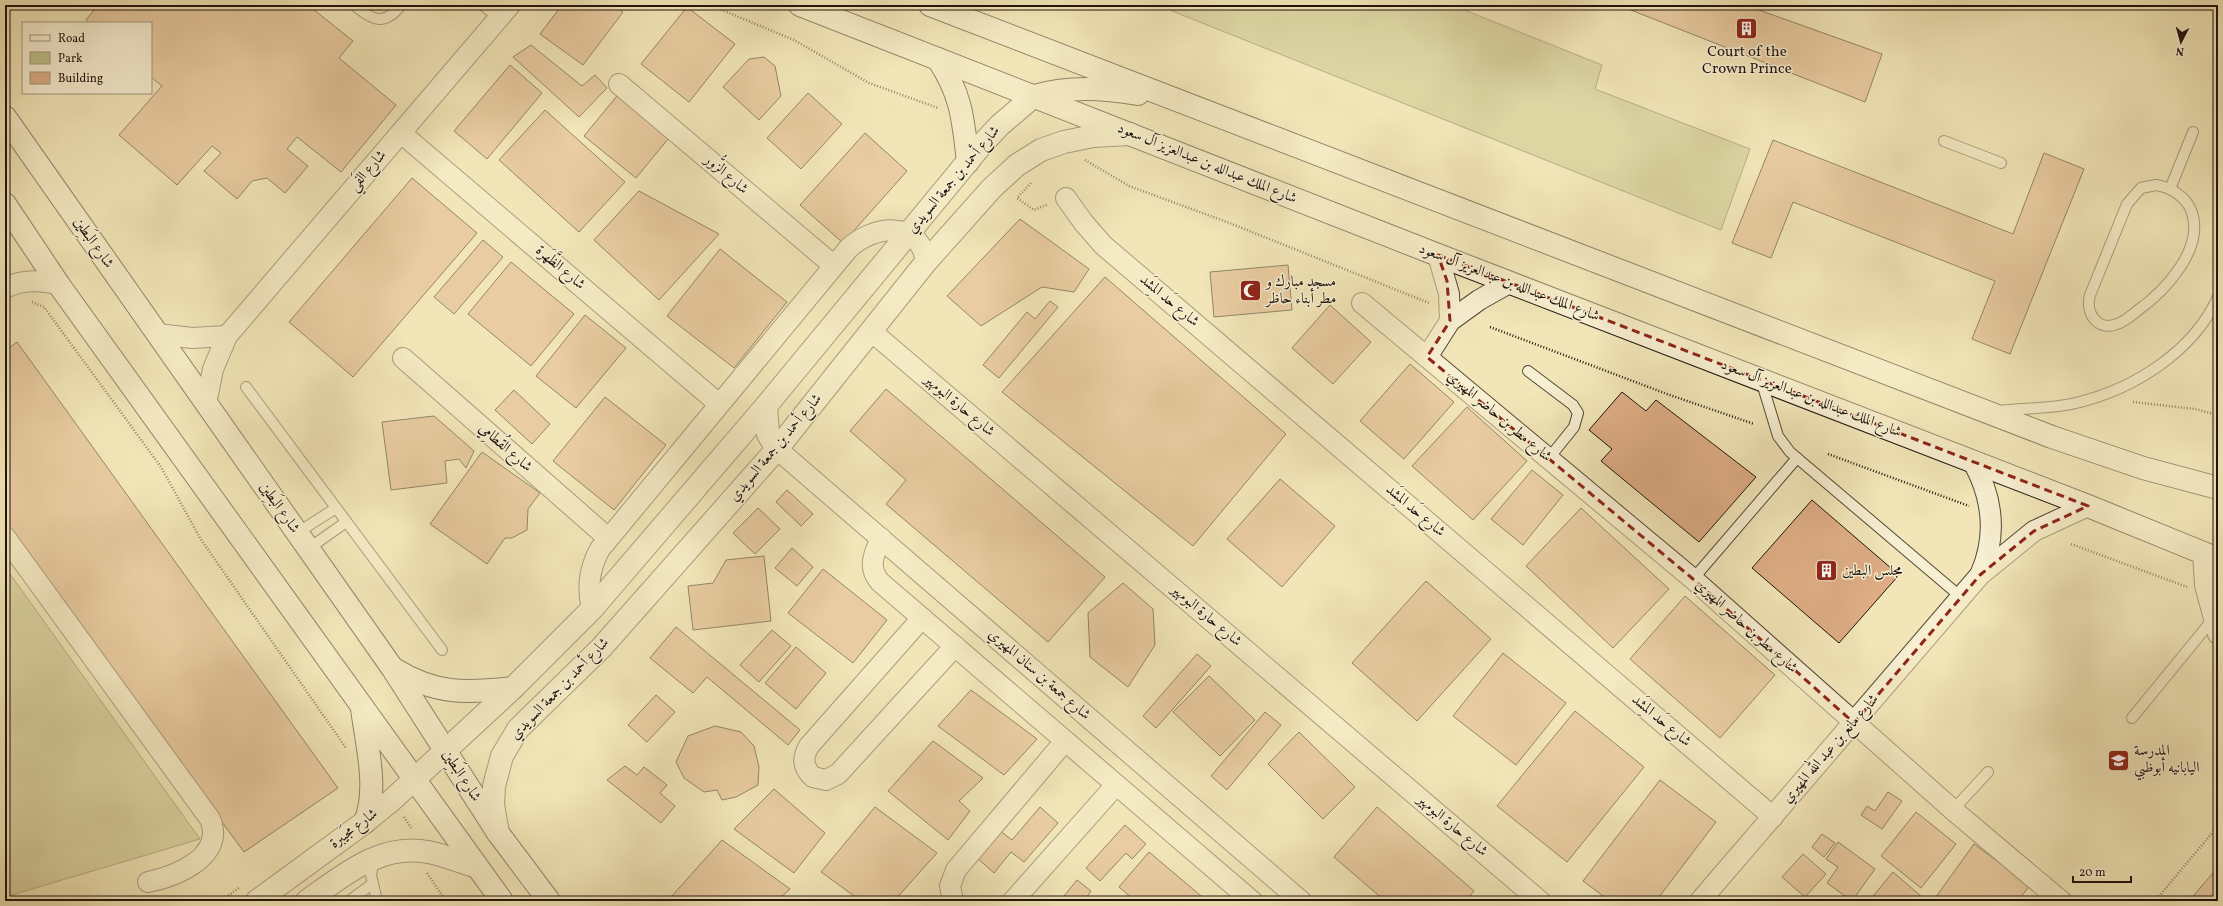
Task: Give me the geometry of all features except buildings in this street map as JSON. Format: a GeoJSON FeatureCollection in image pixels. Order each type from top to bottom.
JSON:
{"type":"FeatureCollection","features":[{"type":"Feature","properties":{"kind":"main road","name":"شارع الملك عبدالله بن عبدالعزيز آل سعود"},"geometry":{"type":"LineString","coordinates":[[800,5],[1438,256],[2088,506],[2210,556]]}},
{"type":"Feature","properties":{"kind":"main road"},"geometry":{"type":"LineString","coordinates":[[937,6],[2097,453],[2218,488]]}},
{"type":"Feature","properties":{"kind":"main road"},"geometry":{"type":"LineString","coordinates":[[938,59],[959,99],[964,123],[968,162]]}},
{"type":"Feature","properties":{"kind":"main road"},"geometry":{"type":"LineString","coordinates":[[1034,96],[1066,89],[1082,88],[1116,90],[1181,101]]}},
{"type":"Feature","properties":{"kind":"main road","name":"شارع أحمد بن جمعة السويدي"},"geometry":{"type":"LineString","coordinates":[[445,751],[514,687],[592,609],[766,406],[968,162],[1000,125],[1034,96]]}},
{"type":"Feature","properties":{"kind":"main road","name":"شارع البَطِين"},"geometry":{"type":"LineString","coordinates":[[5,117],[394,669],[498,833],[550,901]]}},
{"type":"Feature","properties":{"kind":"main road","name":"شارع أحمد بن جمعة السويدي"},"geometry":{"type":"LineString","coordinates":[[498,833],[493,805],[494,786],[498,768],[508,743],[518,729],[602,647],[777,449],[926,262],[992,188],[1017,165],[1042,150],[1064,142],[1093,136],[1130,134]]}},
{"type":"Feature","properties":{"kind":"main road"},"geometry":{"type":"LineString","coordinates":[[5,204],[59,285],[361,707],[502,901]]}},
{"type":"Feature","properties":{"kind":"main road"},"geometry":{"type":"LineString","coordinates":[[766,406],[768,434],[777,449]]}},
{"type":"Feature","properties":{"kind":"main road"},"geometry":{"type":"LineString","coordinates":[[394,669],[422,684],[454,692],[469,692],[514,687],[524,705],[536,712]]}},
{"type":"Feature","properties":{"kind":"main road"},"geometry":{"type":"LineString","coordinates":[[361,707],[372,787],[371,805],[365,822]]}},
{"type":"Feature","properties":{"kind":"main road","name":"شارع مجَيبرة"},"geometry":{"type":"LineString","coordinates":[[257,901],[365,822],[445,751]]}},
{"type":"Feature","properties":{"kind":"main road","name":"شارع مجَيبرة"},"geometry":{"type":"LineString","coordinates":[[308,901],[350,871],[374,858],[403,850],[420,851],[477,867]]}},
{"type":"Feature","properties":{"kind":"street","name":"شارع الفَي"},"geometry":{"type":"LineString","coordinates":[[206,404],[213,369],[227,336],[504,12]]}},
{"type":"Feature","properties":{"kind":"street","name":"شارع الزُّور"},"geometry":{"type":"LineString","coordinates":[[619,84],[833,265]]}},
{"type":"Feature","properties":{"kind":"street","name":"شارع الظَّهَرة"},"geometry":{"type":"LineString","coordinates":[[401,133],[719,404]]}},
{"type":"Feature","properties":{"kind":"street","name":"شارع حَد المِشَد"},"geometry":{"type":"LineString","coordinates":[[1066,198],[1083,222],[1104,245],[1773,816]]}},
{"type":"Feature","properties":{"kind":"street"},"geometry":{"type":"LineString","coordinates":[[592,609],[589,590],[590,572],[594,560],[608,538],[833,265],[856,241],[866,236],[887,230],[908,234],[923,249],[926,262]]}},
{"type":"Feature","properties":{"kind":"street"},"geometry":{"type":"LineString","coordinates":[[1438,256],[1447,280],[1450,321]]}},
{"type":"Feature","properties":{"kind":"street"},"geometry":{"type":"LineString","coordinates":[[5,288],[28,281],[38,281],[59,285]]}},
{"type":"Feature","properties":{"kind":"street"},"geometry":{"type":"LineString","coordinates":[[1427,357],[1450,321],[1479,300],[1509,283]]}},
{"type":"Feature","properties":{"kind":"street","name":"شارع مطر بن حاضر المهيري"},"geometry":{"type":"LineString","coordinates":[[1362,303],[1693,579],[1953,810],[2061,901]]}},
{"type":"Feature","properties":{"kind":"street","name":"شارع حارة البومهير"},"geometry":{"type":"LineString","coordinates":[[871,331],[1540,901]]}},
{"type":"Feature","properties":{"kind":"street"},"geometry":{"type":"LineString","coordinates":[[158,334],[192,338],[227,336]]}},
{"type":"Feature","properties":{"kind":"street","name":"شارع القُطامِي"},"geometry":{"type":"LineString","coordinates":[[402,358],[608,538]]}},
{"type":"Feature","properties":{"kind":"street","name":"شارع جمعة بن سنان المهيري"},"geometry":{"type":"LineString","coordinates":[[777,449],[1301,901]]}},
{"type":"Feature","properties":{"kind":"street","name":"شارع مانع بن عبد الله المهيري"},"geometry":{"type":"LineString","coordinates":[[1973,462],[1986,489],[1992,513],[1990,547],[1980,575]]}},
{"type":"Feature","properties":{"kind":"street","name":"شارع مانع بن عبد الله المهيري"},"geometry":{"type":"LineString","coordinates":[[1700,901],[1980,575],[2034,531],[2088,506]]}},
{"type":"Feature","properties":{"kind":"street"},"geometry":{"type":"LineString","coordinates":[[5,536],[210,819],[213,826],[213,841],[202,857],[176,874],[148,882]]}},
{"type":"Feature","properties":{"kind":"street"},"geometry":{"type":"LineString","coordinates":[[881,538],[872,560],[876,577],[1252,901]]}},
{"type":"Feature","properties":{"kind":"street"},"geometry":{"type":"LineString","coordinates":[[2210,556],[2205,585],[2215,626]]}},
{"type":"Feature","properties":{"kind":"street"},"geometry":{"type":"LineString","coordinates":[[922,618],[809,746],[805,752],[804,766],[813,777],[826,780],[838,774],[955,646]]}},
{"type":"Feature","properties":{"kind":"street"},"geometry":{"type":"LineString","coordinates":[[953,901],[950,886],[956,870],[1065,741]]}},
{"type":"Feature","properties":{"kind":"street"},"geometry":{"type":"LineString","coordinates":[[1013,901],[1116,785]]}},
{"type":"Feature","properties":{"kind":"lane"},"geometry":{"type":"LineString","coordinates":[[354,5],[370,18],[377,20],[391,16],[401,5]]}},
{"type":"Feature","properties":{"kind":"lane"},"geometry":{"type":"LineString","coordinates":[[483,5],[504,12]]}},
{"type":"Feature","properties":{"kind":"lane"},"geometry":{"type":"LineString","coordinates":[[2170,189],[2193,132]]}},
{"type":"Feature","properties":{"kind":"lane"},"geometry":{"type":"LineString","coordinates":[[1944,141],[2001,163]]}},
{"type":"Feature","properties":{"kind":"lane"},"geometry":{"type":"LineString","coordinates":[[2148,186],[2163,186],[2170,189],[2181,196],[2190,206],[2194,224],[2191,242],[2177,272],[2155,298],[2121,322],[2110,326],[2098,323],[2090,313],[2088,302],[2127,204],[2135,193],[2148,186]]}},
{"type":"Feature","properties":{"kind":"lane"},"geometry":{"type":"LineString","coordinates":[[1987,411],[2075,403],[2097,397],[2131,382],[2156,367],[2189,339],[2203,323],[2218,297]]}},
{"type":"Feature","properties":{"kind":"lane"},"geometry":{"type":"LineString","coordinates":[[1528,371],[1572,405],[1578,413],[1574,427],[1549,458]]}},
{"type":"Feature","properties":{"kind":"lane"},"geometry":{"type":"LineString","coordinates":[[1761,380],[1778,436],[1797,458],[1961,597]]}},
{"type":"Feature","properties":{"kind":"lane"},"geometry":{"type":"LineString","coordinates":[[246,387],[442,650]]}},
{"type":"Feature","properties":{"kind":"lane"},"geometry":{"type":"LineString","coordinates":[[1693,579],[1797,458]]}},
{"type":"Feature","properties":{"kind":"lane"},"geometry":{"type":"LineString","coordinates":[[303,541],[336,508]]}},
{"type":"Feature","properties":{"kind":"lane"},"geometry":{"type":"LineString","coordinates":[[303,541],[346,522]]}},
{"type":"Feature","properties":{"kind":"lane"},"geometry":{"type":"LineString","coordinates":[[2132,718],[2215,626]]}},
{"type":"Feature","properties":{"kind":"lane"},"geometry":{"type":"LineString","coordinates":[[1953,810],[1988,772]]}},
{"type":"Feature","properties":{"kind":"lane"},"geometry":{"type":"LineString","coordinates":[[374,858],[372,884],[377,901]]}},
{"type":"Feature","properties":{"kind":"lane"},"geometry":{"type":"LineString","coordinates":[[349,901],[372,884]]}},
{"type":"Feature","properties":{"kind":"path"},"geometry":{"type":"LineString","coordinates":[[710,5],[794,40],[869,83],[940,108]]}},
{"type":"Feature","properties":{"kind":"path"},"geometry":{"type":"LineString","coordinates":[[1079,158],[1098,166],[1130,186],[1227,222],[1429,303]]}},
{"type":"Feature","properties":{"kind":"path"},"geometry":{"type":"LineString","coordinates":[[1032,182],[1017,198],[1034,210],[1066,198]]}},
{"type":"Feature","properties":{"kind":"path"},"geometry":{"type":"LineString","coordinates":[[44,307],[161,467],[200,538],[339,736]]}},
{"type":"Feature","properties":{"kind":"path"},"geometry":{"type":"LineString","coordinates":[[1490,327],[1667,394],[1754,424]]}},
{"type":"Feature","properties":{"kind":"path"},"geometry":{"type":"LineString","coordinates":[[2133,402],[2195,409],[2218,415]]}},
{"type":"Feature","properties":{"kind":"path"},"geometry":{"type":"LineString","coordinates":[[1828,454],[1969,506]]}},
{"type":"Feature","properties":{"kind":"path"},"geometry":{"type":"LineString","coordinates":[[2072,544],[2189,588]]}},
{"type":"Feature","properties":{"kind":"path"},"geometry":{"type":"LineString","coordinates":[[400,812],[416,835]]}},
{"type":"Feature","properties":{"kind":"path"},"geometry":{"type":"LineString","coordinates":[[2155,901],[2218,826]]}},
{"type":"Feature","properties":{"kind":"path"},"geometry":{"type":"LineString","coordinates":[[432,881],[446,901]]}},
{"type":"Feature","properties":{"kind":"highlighted area"},"geometry":{"type":"Polygon","coordinates":[[[1438,255],[2088,506],[2034,531],[1980,575],[1854,723],[1693,579],[1427,357],[1450,321],[1447,281],[1438,255]]]}},
{"type":"Feature","properties":{"kind":"green space"},"geometry":{"type":"Polygon","coordinates":[[[1175,5],[1452,5],[1602,65],[1595,89],[1750,149],[1721,230],[1172,11],[1175,5]]]}},
{"type":"Feature","properties":{"kind":"green space"},"geometry":{"type":"Polygon","coordinates":[[[5,567],[200,839],[5,897],[5,567]]]}},
{"type":"Feature","properties":{"kind":"place","name":"Court of the Crown Prince"},"geometry":{"type":"Point","coordinates":[1747,29]}},
{"type":"Feature","properties":{"kind":"place","name":"مسجد مبارك و مطر أبناء حاظر"},"geometry":{"type":"Point","coordinates":[1251,291]}},
{"type":"Feature","properties":{"kind":"place","name":"مجلس البطين"},"geometry":{"type":"Point","coordinates":[1826,571]}},
{"type":"Feature","properties":{"kind":"place","name":"المدرسة اليابانيه أبوظبي"},"geometry":{"type":"Point","coordinates":[2119,760]}}]}
